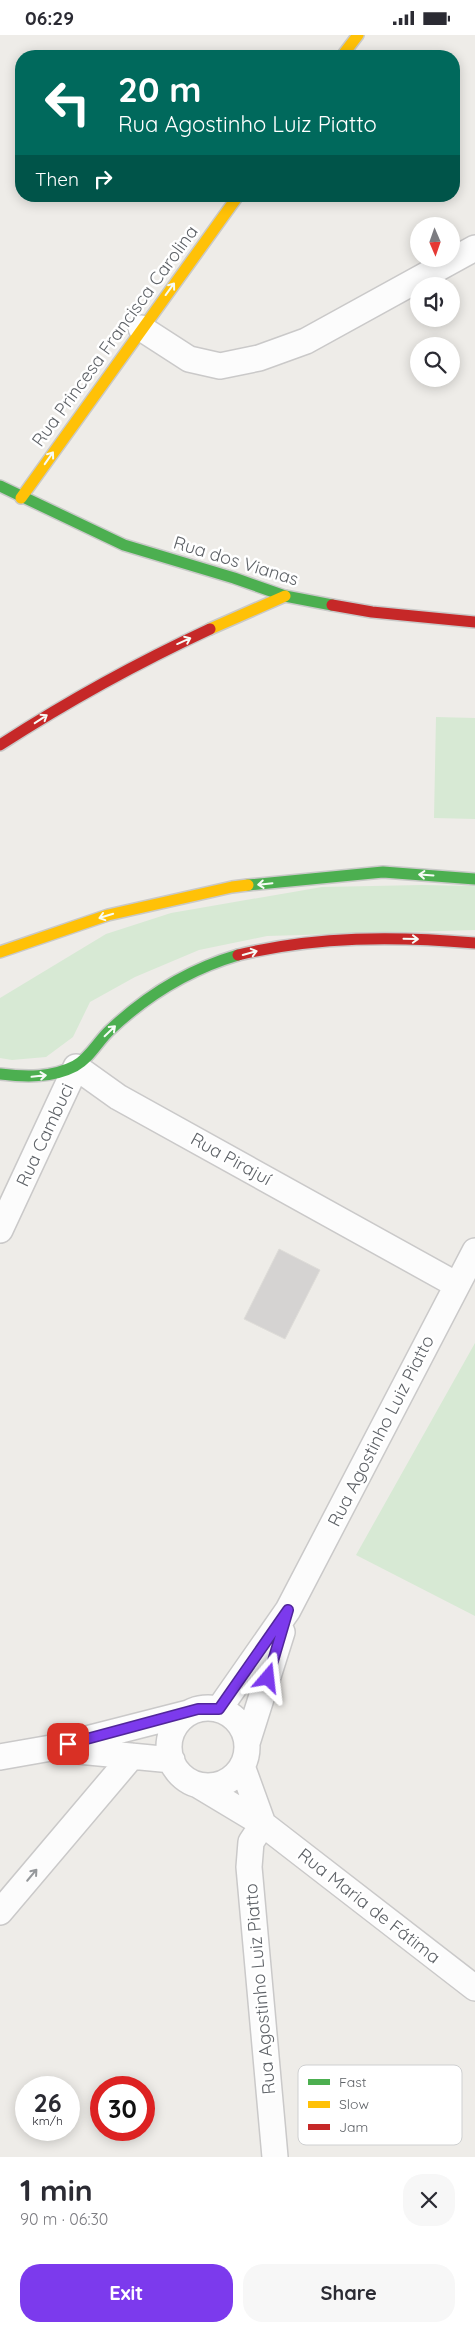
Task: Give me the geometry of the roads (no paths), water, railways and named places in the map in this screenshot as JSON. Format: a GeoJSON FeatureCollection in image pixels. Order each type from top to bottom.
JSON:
{"type":"FeatureCollection","features":[{"type":"Feature","properties":{"kind":"street"},"geometry":{"type":"LineString","coordinates":[[347,50],[358,35]]}},
{"type":"Feature","properties":{"kind":"street","name":"Rua Princesa Francisca Carolina"},"geometry":{"type":"LineString","coordinates":[[21,498],[234,202]]}},
{"type":"Feature","properties":{"kind":"street"},"geometry":{"type":"LineString","coordinates":[[141,329],[189,359],[220,366],[259,359],[306,341],[475,249]]}},
{"type":"Feature","properties":{"kind":"street","name":"Rua dos Vianas"},"geometry":{"type":"LineString","coordinates":[[0,486],[21,498],[124,545],[234,578],[285,596],[372,612],[475,622]]}},
{"type":"Feature","properties":{"kind":"street"},"geometry":{"type":"LineString","coordinates":[[0,745],[70,700],[149,657],[285,596]]}},
{"type":"Feature","properties":{"kind":"street"},"geometry":{"type":"LineString","coordinates":[[0,952],[108,915],[232,887],[383,872],[475,879]]}},
{"type":"Feature","properties":{"kind":"street"},"geometry":{"type":"LineString","coordinates":[[0,1074],[24,1077],[51,1074],[76,1067],[109,1030],[169,983],[208,966],[268,948],[354,938],[475,943]]}},
{"type":"Feature","properties":{"kind":"street","name":"Rua Cambuci"},"geometry":{"type":"LineString","coordinates":[[0,1230],[76,1067]]}},
{"type":"Feature","properties":{"kind":"street","name":"Rua Pirajuí"},"geometry":{"type":"LineString","coordinates":[[76,1067],[118,1097],[457,1285]]}},
{"type":"Feature","properties":{"kind":"street","name":"Rua Agostinho Luiz Piatto"},"geometry":{"type":"LineString","coordinates":[[219,1709],[288,1610],[475,1251]]}},
{"type":"Feature","properties":{"kind":"street","name":"Rua Agostinho Luiz Piatto"},"geometry":{"type":"LineString","coordinates":[[245,1755],[288,1610]]}},
{"type":"Feature","properties":{"kind":"street"},"geometry":{"type":"LineString","coordinates":[[0,1757],[51,1748],[208,1708],[219,1709],[238,1722],[244,1732],[245,1755],[263,1824]]}},
{"type":"Feature","properties":{"kind":"street"},"geometry":{"type":"LineString","coordinates":[[188,1713],[172,1731],[169,1743],[172,1760],[180,1774],[263,1824]]}},
{"type":"Feature","properties":{"kind":"street"},"geometry":{"type":"LineString","coordinates":[[51,1748],[172,1760]]}},
{"type":"Feature","properties":{"kind":"street"},"geometry":{"type":"LineString","coordinates":[[198,1785],[211,1786],[223,1783],[234,1776],[245,1755]]}},
{"type":"Feature","properties":{"kind":"street"},"geometry":{"type":"LineString","coordinates":[[0,1912],[132,1756]]}},
{"type":"Feature","properties":{"kind":"street","name":"Rua Agostinho Luiz Piatto"},"geometry":{"type":"LineString","coordinates":[[263,1824],[251,1842],[249,1867],[275,2157]]}},
{"type":"Feature","properties":{"kind":"street","name":"Rua Maria de Fátima"},"geometry":{"type":"LineString","coordinates":[[263,1824],[475,1988]]}}]}
